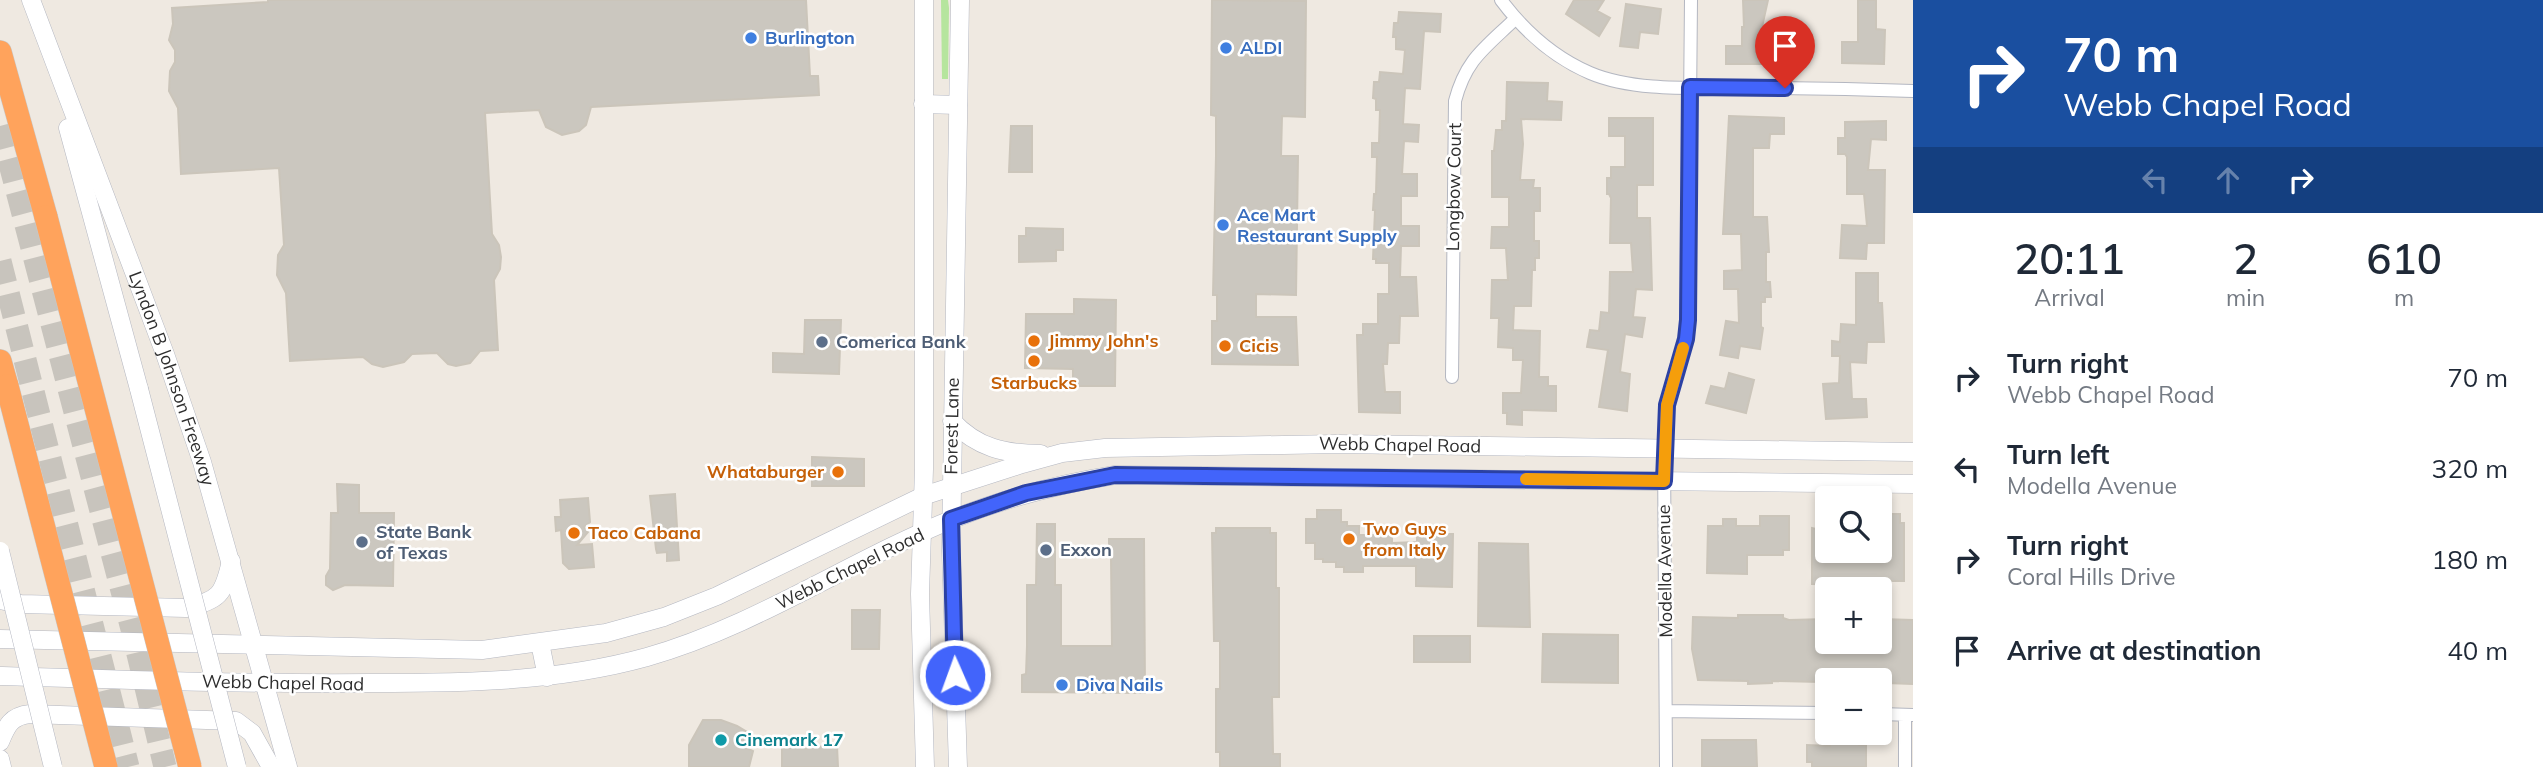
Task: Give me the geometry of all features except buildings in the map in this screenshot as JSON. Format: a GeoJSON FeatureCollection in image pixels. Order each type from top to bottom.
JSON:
{"type":"FeatureCollection","features":[{"type":"Feature","properties":{"kind":"highway"},"geometry":{"type":"LineString","coordinates":[[0,52],[190,767]]}},
{"type":"Feature","properties":{"kind":"highway"},"geometry":{"type":"LineString","coordinates":[[0,361],[106,767]]}},
{"type":"Feature","properties":{"kind":"main road","name":"Lyndon B Johnson Freeway"},"geometry":{"type":"LineString","coordinates":[[31,0],[165,354],[202,462],[288,767]]}},
{"type":"Feature","properties":{"kind":"main road","name":"Forest Lane"},"geometry":{"type":"LineString","coordinates":[[924,0],[921,533],[925,767]]}},
{"type":"Feature","properties":{"kind":"main road","name":"Forest Lane"},"geometry":{"type":"LineString","coordinates":[[958,767],[951,486],[960,0]]}},
{"type":"Feature","properties":{"kind":"main road"},"geometry":{"type":"LineString","coordinates":[[41,30],[139,389],[237,767]]}},
{"type":"Feature","properties":{"kind":"main road"},"geometry":{"type":"LineString","coordinates":[[923,104],[958,105]]}},
{"type":"Feature","properties":{"kind":"main road"},"geometry":{"type":"LineString","coordinates":[[924,288],[955,288]]}},
{"type":"Feature","properties":{"kind":"main road"},"geometry":{"type":"LineString","coordinates":[[953,421],[979,443],[1001,450],[1026,454],[1062,453]]}},
{"type":"Feature","properties":{"kind":"main road","name":"Webb Chapel Road"},"geometry":{"type":"LineString","coordinates":[[0,639],[482,650],[606,633],[664,617],[758,578],[923,496],[1062,453],[1105,448],[1337,444],[1913,452]]}},
{"type":"Feature","properties":{"kind":"main road"},"geometry":{"type":"LineString","coordinates":[[1183,446],[1187,475]]}},
{"type":"Feature","properties":{"kind":"main road","name":"Webb Chapel Road"},"geometry":{"type":"LineString","coordinates":[[0,676],[266,684],[456,682],[548,677],[644,658],[694,642],[735,625],[951,519],[1026,493],[1115,475],[1913,484]]}},
{"type":"Feature","properties":{"kind":"main road"},"geometry":{"type":"LineString","coordinates":[[0,551],[53,767]]}},
{"type":"Feature","properties":{"kind":"main road"},"geometry":{"type":"LineString","coordinates":[[0,600],[21,604],[186,608],[212,601],[220,594],[225,588],[231,560]]}},
{"type":"Feature","properties":{"kind":"main road"},"geometry":{"type":"LineString","coordinates":[[540,643],[548,677]]}},
{"type":"Feature","properties":{"kind":"main road"},"geometry":{"type":"LineString","coordinates":[[0,742],[10,721],[21,715],[236,721],[252,733],[271,767]]}},
{"type":"Feature","properties":{"kind":"main road"},"geometry":{"type":"LineString","coordinates":[[0,759],[2,767]]}},
{"type":"Feature","properties":{"kind":"street"},"geometry":{"type":"LineString","coordinates":[[1501,0],[1537,41],[1568,62],[1592,74],[1637,85],[1913,91]]}},
{"type":"Feature","properties":{"kind":"street","name":"Modella Avenue"},"geometry":{"type":"LineString","coordinates":[[1666,767],[1664,449],[1668,397],[1686,339],[1688,320],[1691,0]]}},
{"type":"Feature","properties":{"kind":"street","name":"Longbow Court"},"geometry":{"type":"LineString","coordinates":[[1452,377],[1455,101],[1461,79],[1471,62],[1515,19]]}},
{"type":"Feature","properties":{"kind":"street"},"geometry":{"type":"LineString","coordinates":[[1666,710],[1815,713]]}},
{"type":"Feature","properties":{"kind":"street"},"geometry":{"type":"LineString","coordinates":[[1905,767],[1909,715]]}},
{"type":"Feature","properties":{"kind":"green space"},"geometry":{"type":"Polygon","coordinates":[[[941,0],[948,0],[949,8],[948,79],[942,79],[941,0]]]}},
{"type":"Feature","properties":{"kind":"tunnel"},"geometry":{"type":"LineString","coordinates":[[0,126],[132,629],[165,767]]}},
{"type":"Feature","properties":{"kind":"tunnel"},"geometry":{"type":"LineString","coordinates":[[0,261],[128,767]]}},
{"type":"Feature","properties":{"kind":"slow traffic"},"geometry":{"type":"LineString","coordinates":[[1526,479],[1664,481],[1667,405],[1683,348]]}},
{"type":"Feature","properties":{"kind":"place","name":"Burlington"},"geometry":{"type":"Point","coordinates":[751,38]}},
{"type":"Feature","properties":{"kind":"place","name":"ALDI"},"geometry":{"type":"Point","coordinates":[1226,48]}},
{"type":"Feature","properties":{"kind":"place","name":"Ace Mart Restaurant Supply"},"geometry":{"type":"Point","coordinates":[1223,225]}},
{"type":"Feature","properties":{"kind":"place","name":"Jimmy John's"},"geometry":{"type":"Point","coordinates":[1034,341]}},
{"type":"Feature","properties":{"kind":"place","name":"Comerica Bank"},"geometry":{"type":"Point","coordinates":[822,342]}},
{"type":"Feature","properties":{"kind":"place","name":"Cicis"},"geometry":{"type":"Point","coordinates":[1225,346]}},
{"type":"Feature","properties":{"kind":"place","name":"Starbucks"},"geometry":{"type":"Point","coordinates":[1034,361]}},
{"type":"Feature","properties":{"kind":"place","name":"Whataburger"},"geometry":{"type":"Point","coordinates":[838,472]}},
{"type":"Feature","properties":{"kind":"place","name":"Taco Cabana"},"geometry":{"type":"Point","coordinates":[574,533]}},
{"type":"Feature","properties":{"kind":"place","name":"Two Guys from Italy"},"geometry":{"type":"Point","coordinates":[1349,539]}},
{"type":"Feature","properties":{"kind":"place","name":"State Bank of Texas"},"geometry":{"type":"Point","coordinates":[362,542]}},
{"type":"Feature","properties":{"kind":"place","name":"Exxon"},"geometry":{"type":"Point","coordinates":[1046,550]}},
{"type":"Feature","properties":{"kind":"place","name":"Diva Nails"},"geometry":{"type":"Point","coordinates":[1062,685]}},
{"type":"Feature","properties":{"kind":"place","name":"Cinemark 17"},"geometry":{"type":"Point","coordinates":[721,740]}},
{"type":"Feature","properties":{"kind":"route"},"geometry":{"type":"LineString","coordinates":[[955,675],[951,519],[1026,493],[1115,475],[1664,481],[1667,405],[1686,339],[1688,320],[1690,87],[1785,88]]}}]}
